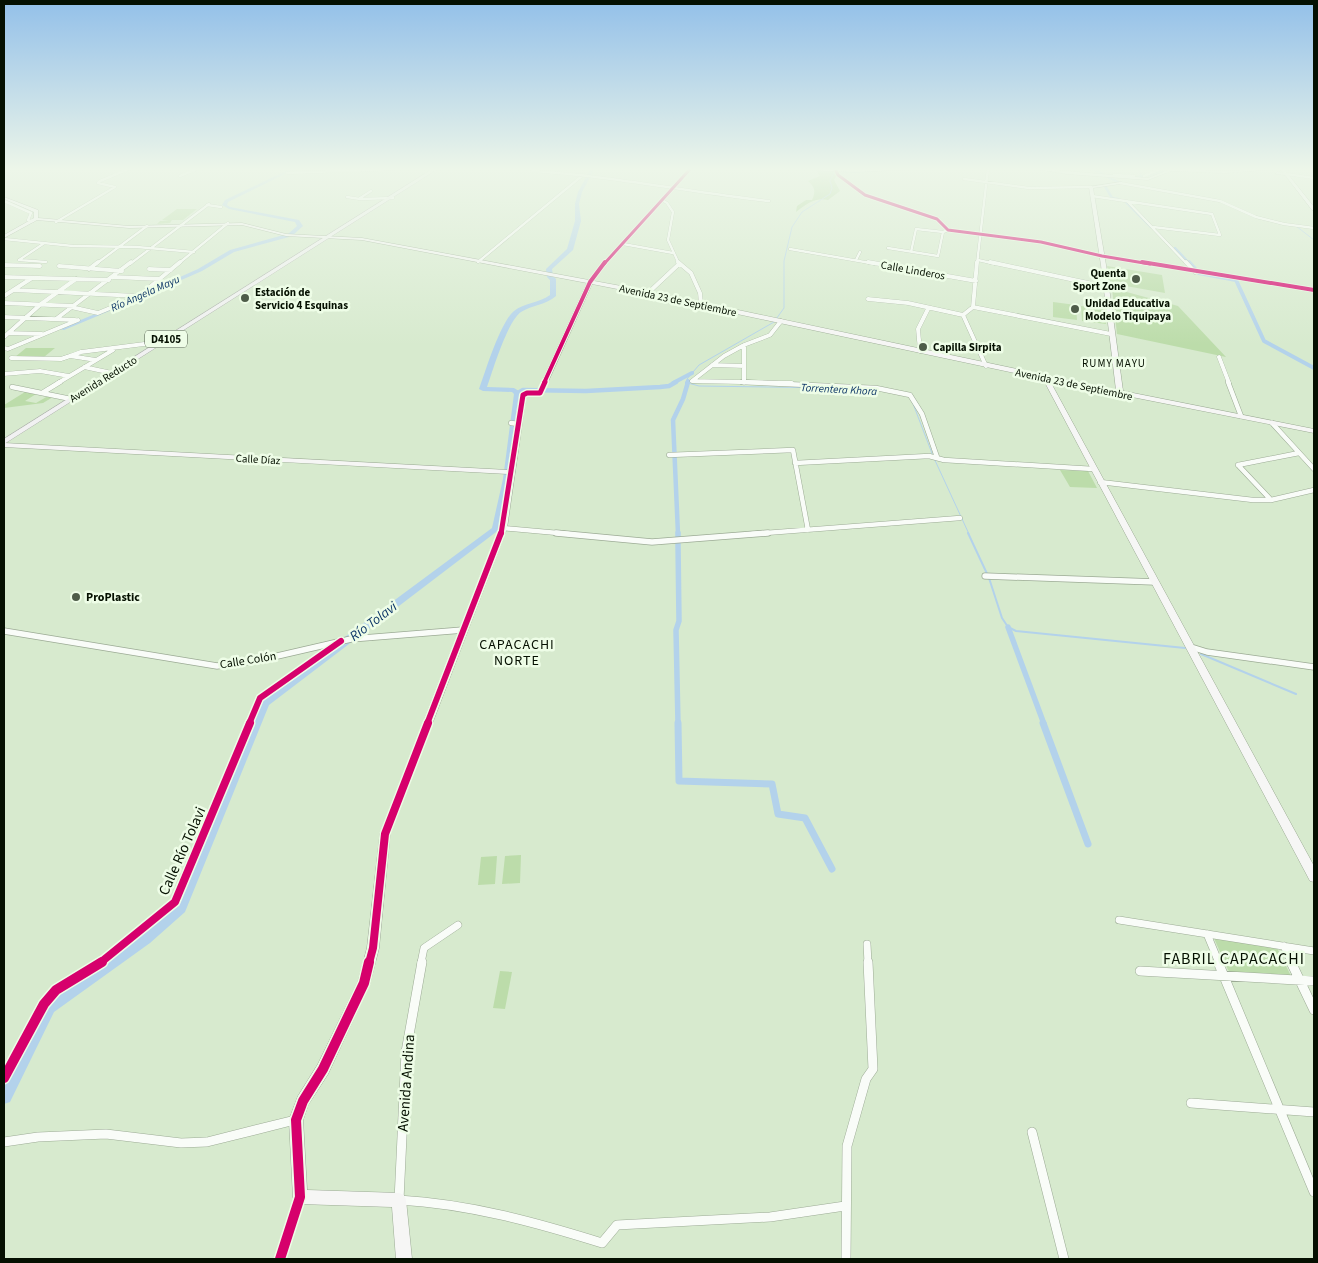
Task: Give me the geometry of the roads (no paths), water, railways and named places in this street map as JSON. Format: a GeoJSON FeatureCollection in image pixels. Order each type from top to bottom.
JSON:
{"type":"FeatureCollection","features":[{"type":"Feature","properties":{"kind":"main road","name":"D4105"},"geometry":{"type":"LineString","coordinates":[[329,236],[344,227]]}},
{"type":"Feature","properties":{"kind":"main road","name":"Avenida Reducto"},"geometry":{"type":"LineString","coordinates":[[4,444],[112,373],[329,236]]}},
{"type":"Feature","properties":{"kind":"street"},"geometry":{"type":"LineString","coordinates":[[4,238],[22,227]]}},
{"type":"Feature","properties":{"kind":"street"},"geometry":{"type":"LineString","coordinates":[[89,268],[146,227]]}},
{"type":"Feature","properties":{"kind":"street"},"geometry":{"type":"LineString","coordinates":[[56,319],[179,227]]}},
{"type":"Feature","properties":{"kind":"street"},"geometry":{"type":"LineString","coordinates":[[4,303],[73,306],[98,313],[139,296],[223,227]]}},
{"type":"Feature","properties":{"kind":"street","name":"Avenida 23 de Septiembre"},"geometry":{"type":"LineString","coordinates":[[256,227],[286,234],[329,236],[388,243],[478,262],[648,293],[1120,394],[1314,431]]}},
{"type":"Feature","properties":{"kind":"street"},"geometry":{"type":"LineString","coordinates":[[478,262],[522,227]]}},
{"type":"Feature","properties":{"kind":"street"},"geometry":{"type":"LineString","coordinates":[[280,1259],[300,1198],[296,1120],[303,1101],[323,1069],[364,983],[373,948],[385,834],[503,528],[515,424],[523,395],[542,390],[590,282],[599,269],[638,227]]}},
{"type":"Feature","properties":{"kind":"street"},"geometry":{"type":"LineString","coordinates":[[669,227],[667,236],[673,253],[679,264],[691,274],[700,293],[701,304]]}},
{"type":"Feature","properties":{"kind":"street"},"geometry":{"type":"LineString","coordinates":[[945,227],[948,230]]}},
{"type":"Feature","properties":{"kind":"street"},"geometry":{"type":"LineString","coordinates":[[868,299],[908,303],[928,309],[963,315],[973,307],[981,227]]}},
{"type":"Feature","properties":{"kind":"street"},"geometry":{"type":"LineString","coordinates":[[1097,227],[1120,394]]}},
{"type":"Feature","properties":{"kind":"street"},"geometry":{"type":"LineString","coordinates":[[1153,227],[1220,235],[1217,227]]}},
{"type":"Feature","properties":{"kind":"street"},"geometry":{"type":"LineString","coordinates":[[1153,227],[1195,272]]}},
{"type":"Feature","properties":{"kind":"street"},"geometry":{"type":"LineString","coordinates":[[911,252],[916,229],[943,232],[948,230],[1041,242],[1102,256],[1314,290]]}},
{"type":"Feature","properties":{"kind":"street"},"geometry":{"type":"LineString","coordinates":[[888,248],[938,256],[943,232]]}},
{"type":"Feature","properties":{"kind":"street"},"geometry":{"type":"LineString","coordinates":[[4,238],[43,244],[152,248],[194,252]]}},
{"type":"Feature","properties":{"kind":"street"},"geometry":{"type":"LineString","coordinates":[[43,244],[19,260],[46,262]]}},
{"type":"Feature","properties":{"kind":"street"},"geometry":{"type":"LineString","coordinates":[[623,244],[673,253]]}},
{"type":"Feature","properties":{"kind":"street","name":"Calle Linderos"},"geometry":{"type":"LineString","coordinates":[[790,249],[976,281]]}},
{"type":"Feature","properties":{"kind":"street"},"geometry":{"type":"LineString","coordinates":[[856,260],[860,252]]}},
{"type":"Feature","properties":{"kind":"street"},"geometry":{"type":"LineString","coordinates":[[978,260],[1107,288]]}},
{"type":"Feature","properties":{"kind":"street"},"geometry":{"type":"LineString","coordinates":[[648,293],[679,264]]}},
{"type":"Feature","properties":{"kind":"street"},"geometry":{"type":"LineString","coordinates":[[4,265],[40,266]]}},
{"type":"Feature","properties":{"kind":"street"},"geometry":{"type":"LineString","coordinates":[[59,266],[122,271]]}},
{"type":"Feature","properties":{"kind":"street"},"geometry":{"type":"LineString","coordinates":[[149,269],[171,270]]}},
{"type":"Feature","properties":{"kind":"street"},"geometry":{"type":"LineString","coordinates":[[4,277],[160,279]]}},
{"type":"Feature","properties":{"kind":"street"},"geometry":{"type":"LineString","coordinates":[[4,296],[32,278]]}},
{"type":"Feature","properties":{"kind":"street"},"geometry":{"type":"LineString","coordinates":[[4,337],[6,332],[41,304],[77,279]]}},
{"type":"Feature","properties":{"kind":"street"},"geometry":{"type":"LineString","coordinates":[[13,290],[139,296]]}},
{"type":"Feature","properties":{"kind":"street"},"geometry":{"type":"LineString","coordinates":[[973,307],[1111,334]]}},
{"type":"Feature","properties":{"kind":"street"},"geometry":{"type":"LineString","coordinates":[[920,351],[918,329],[928,309]]}},
{"type":"Feature","properties":{"kind":"street"},"geometry":{"type":"LineString","coordinates":[[963,315],[986,366]]}},
{"type":"Feature","properties":{"kind":"street"},"geometry":{"type":"LineString","coordinates":[[4,318],[78,320],[8,349],[4,348]]}},
{"type":"Feature","properties":{"kind":"street"},"geometry":{"type":"LineString","coordinates":[[777,320],[770,335],[744,345],[712,365],[692,381],[812,384],[876,388],[910,395],[914,398],[925,422],[937,457]]}},
{"type":"Feature","properties":{"kind":"street"},"geometry":{"type":"LineString","coordinates":[[6,332],[43,334]]}},
{"type":"Feature","properties":{"kind":"street"},"geometry":{"type":"LineString","coordinates":[[11,358],[61,358],[72,354],[152,343],[158,344]]}},
{"type":"Feature","properties":{"kind":"street"},"geometry":{"type":"LineString","coordinates":[[744,345],[744,383]]}},
{"type":"Feature","properties":{"kind":"street"},"geometry":{"type":"LineString","coordinates":[[42,393],[116,348]]}},
{"type":"Feature","properties":{"kind":"street"},"geometry":{"type":"LineString","coordinates":[[70,356],[96,360]]}},
{"type":"Feature","properties":{"kind":"street"},"geometry":{"type":"LineString","coordinates":[[1219,357],[1240,416]]}},
{"type":"Feature","properties":{"kind":"street"},"geometry":{"type":"LineString","coordinates":[[712,365],[744,366]]}},
{"type":"Feature","properties":{"kind":"street"},"geometry":{"type":"LineString","coordinates":[[84,368],[112,373]]}},
{"type":"Feature","properties":{"kind":"street"},"geometry":{"type":"LineString","coordinates":[[4,374],[40,371],[70,376]]}},
{"type":"Feature","properties":{"kind":"street"},"geometry":{"type":"LineString","coordinates":[[1045,378],[1092,469],[1191,647],[1314,876]]}},
{"type":"Feature","properties":{"kind":"street"},"geometry":{"type":"LineString","coordinates":[[12,387],[72,399]]}},
{"type":"Feature","properties":{"kind":"street"},"geometry":{"type":"LineString","coordinates":[[1272,423],[1314,469]]}},
{"type":"Feature","properties":{"kind":"street","name":"Calle Díaz"},"geometry":{"type":"LineString","coordinates":[[4,444],[508,472]]}},
{"type":"Feature","properties":{"kind":"street"},"geometry":{"type":"LineString","coordinates":[[669,455],[793,450],[808,530]]}},
{"type":"Feature","properties":{"kind":"street"},"geometry":{"type":"LineString","coordinates":[[1271,500],[1238,466],[1299,453]]}},
{"type":"Feature","properties":{"kind":"street"},"geometry":{"type":"LineString","coordinates":[[795,463],[929,456],[944,460],[1092,469]]}},
{"type":"Feature","properties":{"kind":"street"},"geometry":{"type":"LineString","coordinates":[[1100,482],[1253,500],[1271,500],[1314,490]]}},
{"type":"Feature","properties":{"kind":"street"},"geometry":{"type":"LineString","coordinates":[[503,528],[652,542],[960,518]]}},
{"type":"Feature","properties":{"kind":"street"},"geometry":{"type":"LineString","coordinates":[[985,576],[1155,582]]}},
{"type":"Feature","properties":{"kind":"street","name":"Calle Colón"},"geometry":{"type":"LineString","coordinates":[[4,631],[217,666],[260,660],[341,641],[463,630]]}},
{"type":"Feature","properties":{"kind":"street","name":"Calle Río Tolavi"},"geometry":{"type":"LineString","coordinates":[[4,1078],[44,1004],[56,990],[104,960],[175,902],[260,698],[341,641]]}},
{"type":"Feature","properties":{"kind":"street"},"geometry":{"type":"LineString","coordinates":[[1191,647],[1207,652],[1314,667]]}},
{"type":"Feature","properties":{"kind":"street"},"geometry":{"type":"LineString","coordinates":[[1120,920],[1314,951]]}},
{"type":"Feature","properties":{"kind":"street","name":"Avenida Andina"},"geometry":{"type":"LineString","coordinates":[[404,1259],[399,1200],[406,1052],[424,948],[458,925]]}},
{"type":"Feature","properties":{"kind":"street"},"geometry":{"type":"LineString","coordinates":[[1207,934],[1314,1192]]}},
{"type":"Feature","properties":{"kind":"street"},"geometry":{"type":"LineString","coordinates":[[846,1259],[847,1146],[866,1079],[873,1068],[868,944]]}},
{"type":"Feature","properties":{"kind":"street"},"geometry":{"type":"LineString","coordinates":[[1284,946],[1314,1010]]}},
{"type":"Feature","properties":{"kind":"street"},"geometry":{"type":"LineString","coordinates":[[1140,971],[1314,981]]}},
{"type":"Feature","properties":{"kind":"street"},"geometry":{"type":"LineString","coordinates":[[1190,1103],[1314,1112]]}},
{"type":"Feature","properties":{"kind":"street"},"geometry":{"type":"LineString","coordinates":[[4,1142],[106,1134],[181,1143],[207,1142],[296,1120]]}},
{"type":"Feature","properties":{"kind":"street"},"geometry":{"type":"LineString","coordinates":[[1032,1132],[1064,1259]]}},
{"type":"Feature","properties":{"kind":"street"},"geometry":{"type":"LineString","coordinates":[[300,1198],[431,1200],[487,1209],[602,1244],[617,1225],[770,1217],[845,1206]]}},
{"type":"Feature","properties":{"kind":"waterway","name":"Río Angela Mayu"},"geometry":{"type":"LineString","coordinates":[[291,234],[299,227]]}},
{"type":"Feature","properties":{"kind":"waterway","name":"Río Tolavi"},"geometry":{"type":"LineString","coordinates":[[4,1096],[49,1007],[145,938],[180,907],[265,702],[496,529],[508,479],[518,393],[514,390],[483,389],[499,345],[513,317],[517,312],[553,296],[553,279],[550,277],[549,269],[570,250],[576,227]]}},
{"type":"Feature","properties":{"kind":"waterway","name":"Torrentera Khora"},"geometry":{"type":"LineString","coordinates":[[792,227],[784,261],[784,308],[774,322],[699,365],[687,379],[688,383],[699,386],[838,388]]}},
{"type":"Feature","properties":{"kind":"waterway"},"geometry":{"type":"LineString","coordinates":[[1297,227],[1314,240]]}},
{"type":"Feature","properties":{"kind":"waterway","name":"Río Angela Mayu"},"geometry":{"type":"LineString","coordinates":[[129,301],[200,270],[232,251],[287,236]]}},
{"type":"Feature","properties":{"kind":"waterway"},"geometry":{"type":"LineString","coordinates":[[1175,248],[1190,264]]}},
{"type":"Feature","properties":{"kind":"waterway"},"geometry":{"type":"LineString","coordinates":[[1189,262],[1197,271]]}},
{"type":"Feature","properties":{"kind":"waterway"},"geometry":{"type":"LineString","coordinates":[[1199,273],[1236,280],[1264,341],[1314,368]]}},
{"type":"Feature","properties":{"kind":"waterway","name":"Río Angela Mayu"},"geometry":{"type":"LineString","coordinates":[[62,329],[109,310]]}},
{"type":"Feature","properties":{"kind":"waterway"},"geometry":{"type":"LineString","coordinates":[[673,383],[692,373]]}},
{"type":"Feature","properties":{"kind":"waterway"},"geometry":{"type":"LineString","coordinates":[[518,393],[523,390],[586,391],[660,387],[669,386],[676,382]]}},
{"type":"Feature","properties":{"kind":"waterway"},"geometry":{"type":"LineString","coordinates":[[678,534],[673,420],[683,399],[688,382]]}},
{"type":"Feature","properties":{"kind":"waterway","name":"Torrentera Khora"},"geometry":{"type":"LineString","coordinates":[[912,401],[933,456],[969,534]]}},
{"type":"Feature","properties":{"kind":"waterway","name":"Torrentera Khora"},"geometry":{"type":"LineString","coordinates":[[968,533],[989,578],[1002,618],[1008,627],[1016,631],[1185,648]]}},
{"type":"Feature","properties":{"kind":"waterway"},"geometry":{"type":"LineString","coordinates":[[678,544],[679,621],[676,630],[678,724]]}},
{"type":"Feature","properties":{"kind":"waterway"},"geometry":{"type":"LineString","coordinates":[[1008,627],[1044,724]]}},
{"type":"Feature","properties":{"kind":"waterway","name":"Torrentera Khora"},"geometry":{"type":"LineString","coordinates":[[1201,654],[1296,694]]}},
{"type":"Feature","properties":{"kind":"waterway"},"geometry":{"type":"LineString","coordinates":[[678,723],[679,781],[772,784],[778,814],[805,818],[832,869]]}},
{"type":"Feature","properties":{"kind":"waterway"},"geometry":{"type":"LineString","coordinates":[[1043,723],[1088,844]]}},
{"type":"Feature","properties":{"kind":"place","name":"Quenta Sport Zone"},"geometry":{"type":"Point","coordinates":[1136,279]}},
{"type":"Feature","properties":{"kind":"place","name":"Estación de Servicio 4 Esquinas"},"geometry":{"type":"Point","coordinates":[245,298]}},
{"type":"Feature","properties":{"kind":"place","name":"Unidad Educativa Modelo Tiquipaya"},"geometry":{"type":"Point","coordinates":[1075,309]}},
{"type":"Feature","properties":{"kind":"place","name":"Capilla Sirpita"},"geometry":{"type":"Point","coordinates":[923,347]}},
{"type":"Feature","properties":{"kind":"place","name":"ProPlastic"},"geometry":{"type":"Point","coordinates":[76,597]}},
{"type":"Feature","properties":{"kind":"district","name":"RUMY MAYU"},"geometry":{"type":"Point","coordinates":[1114,363]}},
{"type":"Feature","properties":{"kind":"district","name":"CAPACACHI NORTE"},"geometry":{"type":"Point","coordinates":[517,652]}},
{"type":"Feature","properties":{"kind":"district","name":"FABRIL CAPACACHI"},"geometry":{"type":"Point","coordinates":[1234,958]}}]}
